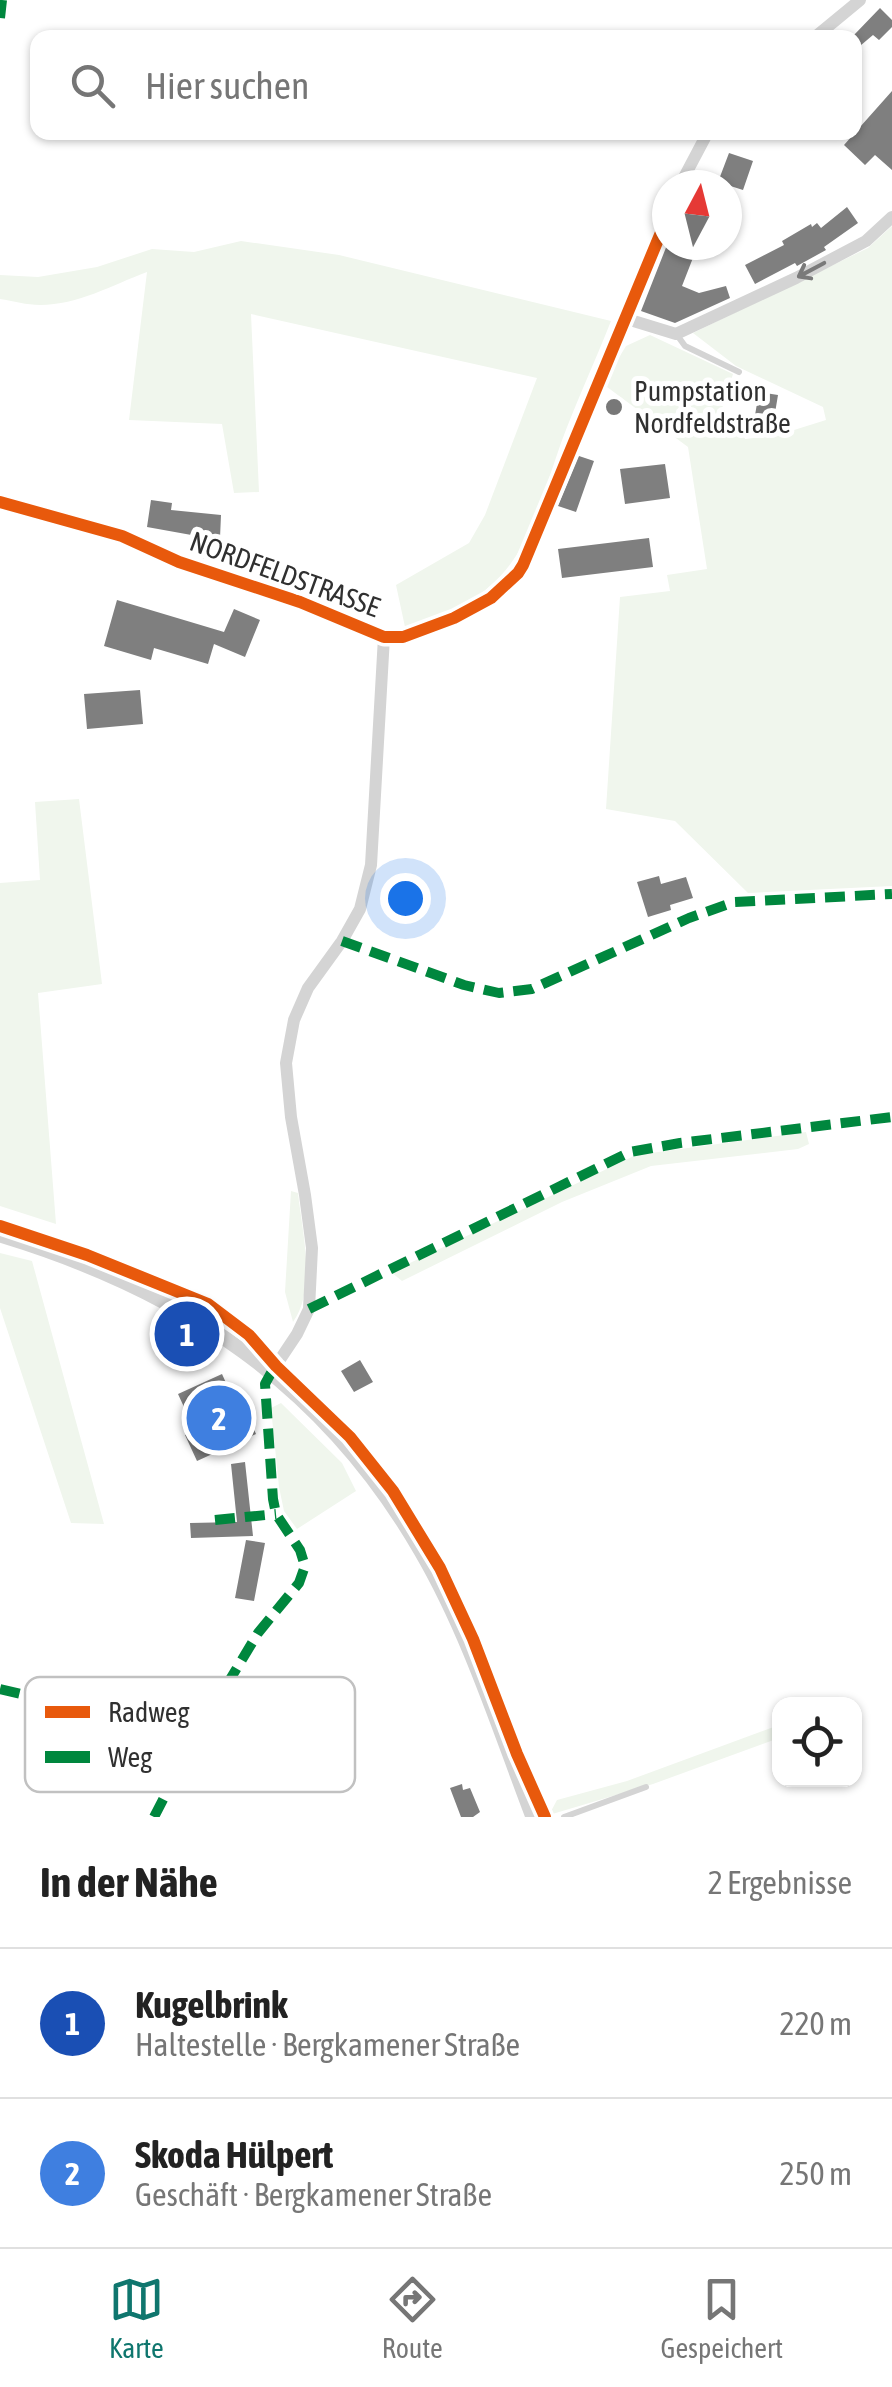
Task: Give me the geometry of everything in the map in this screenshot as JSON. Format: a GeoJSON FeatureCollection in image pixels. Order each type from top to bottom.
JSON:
{"type":"FeatureCollection","features":[{"type":"Feature","properties":{"kind":"street"},"geometry":{"type":"LineString","coordinates":[[824,30],[860,0]]}},
{"type":"Feature","properties":{"kind":"street"},"geometry":{"type":"LineString","coordinates":[[688,170],[704,140]]}},
{"type":"Feature","properties":{"kind":"street"},"geometry":{"type":"LineString","coordinates":[[627,319],[676,334],[866,241],[892,217]]}},
{"type":"Feature","properties":{"kind":"street","name":"NORDFELDSTRASSE"},"geometry":{"type":"LineString","coordinates":[[0,502],[122,536],[179,562],[300,602],[384,637],[404,638],[491,598],[518,574],[652,256]]}},
{"type":"Feature","properties":{"kind":"street"},"geometry":{"type":"LineString","coordinates":[[271,1373],[309,1309],[312,1248],[286,1063],[294,1020],[308,988],[360,909],[372,865],[384,637]]}},
{"type":"Feature","properties":{"kind":"street"},"geometry":{"type":"LineString","coordinates":[[0,1234],[90,1265],[200,1321],[271,1373],[325,1422],[366,1468],[422,1552],[472,1659],[533,1817]]}},
{"type":"Feature","properties":{"kind":"lane"},"geometry":{"type":"LineString","coordinates":[[676,334],[684,346],[739,372]]}},
{"type":"Feature","properties":{"kind":"lane"},"geometry":{"type":"LineString","coordinates":[[564,1817],[646,1788]]}},
{"type":"Feature","properties":{"kind":"shaded area"},"geometry":{"type":"Polygon","coordinates":[[[892,226],[892,886],[748,893],[675,821],[606,809],[620,597],[670,591],[667,575],[707,569],[688,447],[603,384],[626,346],[650,335],[733,374],[718,421],[742,427],[745,439],[778,435],[826,420],[823,407],[736,366],[693,333],[868,248],[892,226]]]}},
{"type":"Feature","properties":{"kind":"shaded area"},"geometry":{"type":"Polygon","coordinates":[[[241,241],[339,255],[611,321],[525,539],[503,573],[470,601],[405,627],[396,585],[469,543],[485,515],[537,378],[251,314],[259,492],[234,493],[222,424],[129,420],[147,272],[68,302],[35,305],[0,299],[0,275],[38,277],[97,267],[152,249],[194,252],[241,241]]]}},
{"type":"Feature","properties":{"kind":"shaded area"},"geometry":{"type":"Polygon","coordinates":[[[79,799],[102,984],[38,993],[56,1224],[0,1206],[0,883],[40,880],[35,802],[79,799]]]}},
{"type":"Feature","properties":{"kind":"shaded area"},"geometry":{"type":"Polygon","coordinates":[[[806,1132],[809,1144],[798,1149],[651,1166],[562,1202],[402,1281],[391,1272],[636,1155],[806,1132]]]}},
{"type":"Feature","properties":{"kind":"shaded area"},"geometry":{"type":"Polygon","coordinates":[[[291,1191],[298,1193],[306,1259],[304,1293],[293,1322],[285,1292],[291,1191]]]}},
{"type":"Feature","properties":{"kind":"shaded area"},"geometry":{"type":"Polygon","coordinates":[[[0,1253],[32,1261],[104,1524],[71,1523],[0,1308],[0,1253]]]}},
{"type":"Feature","properties":{"kind":"shaded area"},"geometry":{"type":"Polygon","coordinates":[[[281,1403],[342,1463],[356,1491],[297,1529],[284,1511],[279,1487],[271,1408],[281,1403]]]}},
{"type":"Feature","properties":{"kind":"shaded area"},"geometry":{"type":"Polygon","coordinates":[[[772,1728],[772,1741],[653,1784],[549,1815],[557,1800],[627,1781],[772,1728]]]}},
{"type":"Feature","properties":{"kind":"building"},"geometry":{"type":"Polygon","coordinates":[[[880,8],[892,20],[892,27],[879,40],[873,35],[862,44],[862,30],[859,30],[880,8]]]}},
{"type":"Feature","properties":{"kind":"building"},"geometry":{"type":"Polygon","coordinates":[[[892,91],[892,170],[875,155],[865,165],[844,145],[848,140],[862,140],[862,125],[892,91]]]}},
{"type":"Feature","properties":{"kind":"building"},"geometry":{"type":"Polygon","coordinates":[[[729,153],[753,161],[743,190],[742,170],[723,170],[729,153]]]}},
{"type":"Feature","properties":{"kind":"building"},"geometry":{"type":"Polygon","coordinates":[[[847,207],[858,223],[824,247],[826,250],[755,284],[745,265],[784,245],[782,241],[811,224],[812,227],[817,223],[821,228],[847,207]]]}},
{"type":"Feature","properties":{"kind":"building"},"geometry":{"type":"Polygon","coordinates":[[[661,260],[692,260],[682,286],[699,293],[726,286],[730,298],[675,323],[641,311],[661,260]]]}},
{"type":"Feature","properties":{"kind":"building"},"geometry":{"type":"Polygon","coordinates":[[[759,392],[778,395],[773,425],[754,421],[759,392]]]}},
{"type":"Feature","properties":{"kind":"building"},"geometry":{"type":"Polygon","coordinates":[[[579,456],[594,461],[576,512],[558,506],[579,456]]]}},
{"type":"Feature","properties":{"kind":"building"},"geometry":{"type":"Polygon","coordinates":[[[665,464],[670,498],[625,504],[620,469],[665,464]]]}},
{"type":"Feature","properties":{"kind":"building"},"geometry":{"type":"Polygon","coordinates":[[[151,500],[172,503],[171,510],[221,515],[219,561],[197,557],[197,536],[147,527],[151,500]]]}},
{"type":"Feature","properties":{"kind":"building"},"geometry":{"type":"Polygon","coordinates":[[[649,538],[653,567],[562,578],[558,549],[649,538]]]}},
{"type":"Feature","properties":{"kind":"building"},"geometry":{"type":"Polygon","coordinates":[[[117,600],[224,632],[234,609],[260,620],[245,657],[214,644],[208,664],[154,648],[151,660],[104,646],[117,600]]]}},
{"type":"Feature","properties":{"kind":"building"},"geometry":{"type":"Polygon","coordinates":[[[140,690],[143,724],[87,729],[84,694],[140,690]]]}},
{"type":"Feature","properties":{"kind":"building"},"geometry":{"type":"Polygon","coordinates":[[[659,876],[661,884],[686,877],[693,898],[648,917],[637,882],[659,876]]]}},
{"type":"Feature","properties":{"kind":"building"},"geometry":{"type":"Polygon","coordinates":[[[360,1360],[373,1382],[354,1392],[341,1371],[360,1360]]]}},
{"type":"Feature","properties":{"kind":"building"},"geometry":{"type":"Polygon","coordinates":[[[222,1374],[236,1405],[242,1402],[256,1434],[197,1461],[185,1435],[195,1431],[178,1394],[222,1374]]]}},
{"type":"Feature","properties":{"kind":"building"},"geometry":{"type":"Polygon","coordinates":[[[245,1462],[253,1536],[191,1538],[190,1523],[237,1522],[231,1464],[245,1462]]]}},
{"type":"Feature","properties":{"kind":"building"},"geometry":{"type":"Polygon","coordinates":[[[246,1540],[265,1543],[254,1601],[235,1598],[246,1540]]]}},
{"type":"Feature","properties":{"kind":"building"},"geometry":{"type":"Polygon","coordinates":[[[462,1784],[463,1790],[470,1788],[480,1812],[473,1817],[461,1817],[450,1788],[462,1784]]]}},
{"type":"Feature","properties":{"kind":"marked path"},"geometry":{"type":"LineString","coordinates":[[0,18],[2,0]]}},
{"type":"Feature","properties":{"kind":"marked path"},"geometry":{"type":"LineString","coordinates":[[342,941],[464,985],[499,993],[532,989],[689,918],[734,902],[892,894]]}},
{"type":"Feature","properties":{"kind":"marked path"},"geometry":{"type":"LineString","coordinates":[[309,1309],[630,1152],[892,1117]]}},
{"type":"Feature","properties":{"kind":"marked path"},"geometry":{"type":"LineString","coordinates":[[232,1677],[258,1633],[299,1583],[305,1566],[300,1550],[276,1514],[273,1499],[265,1384],[271,1373]]}},
{"type":"Feature","properties":{"kind":"marked path"},"geometry":{"type":"LineString","coordinates":[[215,1520],[276,1514]]}},
{"type":"Feature","properties":{"kind":"marked path"},"geometry":{"type":"LineString","coordinates":[[0,1689],[25,1695]]}},
{"type":"Feature","properties":{"kind":"marked path"},"geometry":{"type":"LineString","coordinates":[[154,1817],[167,1792]]}},
{"type":"Feature","properties":{"kind":"cycle path"},"geometry":{"type":"LineString","coordinates":[[0,502],[122,536],[179,562],[300,602],[384,637],[403,637],[454,618],[491,598],[523,565],[652,254]]}},
{"type":"Feature","properties":{"kind":"cycle path"},"geometry":{"type":"LineString","coordinates":[[0,1226],[87,1255],[208,1304],[249,1335],[350,1437],[393,1491],[440,1568],[545,1817]]}},
{"type":"Feature","properties":{"kind":"place","name":"Pumpstation Nordfeldstraße"},"geometry":{"type":"Point","coordinates":[614,407]}},
{"type":"Feature","properties":{"kind":"place","name":"Kugelbrink"},"geometry":{"type":"Point","coordinates":[187,1334]}},
{"type":"Feature","properties":{"kind":"place","name":"Skoda Hülpert"},"geometry":{"type":"Point","coordinates":[219,1418]}}]}
